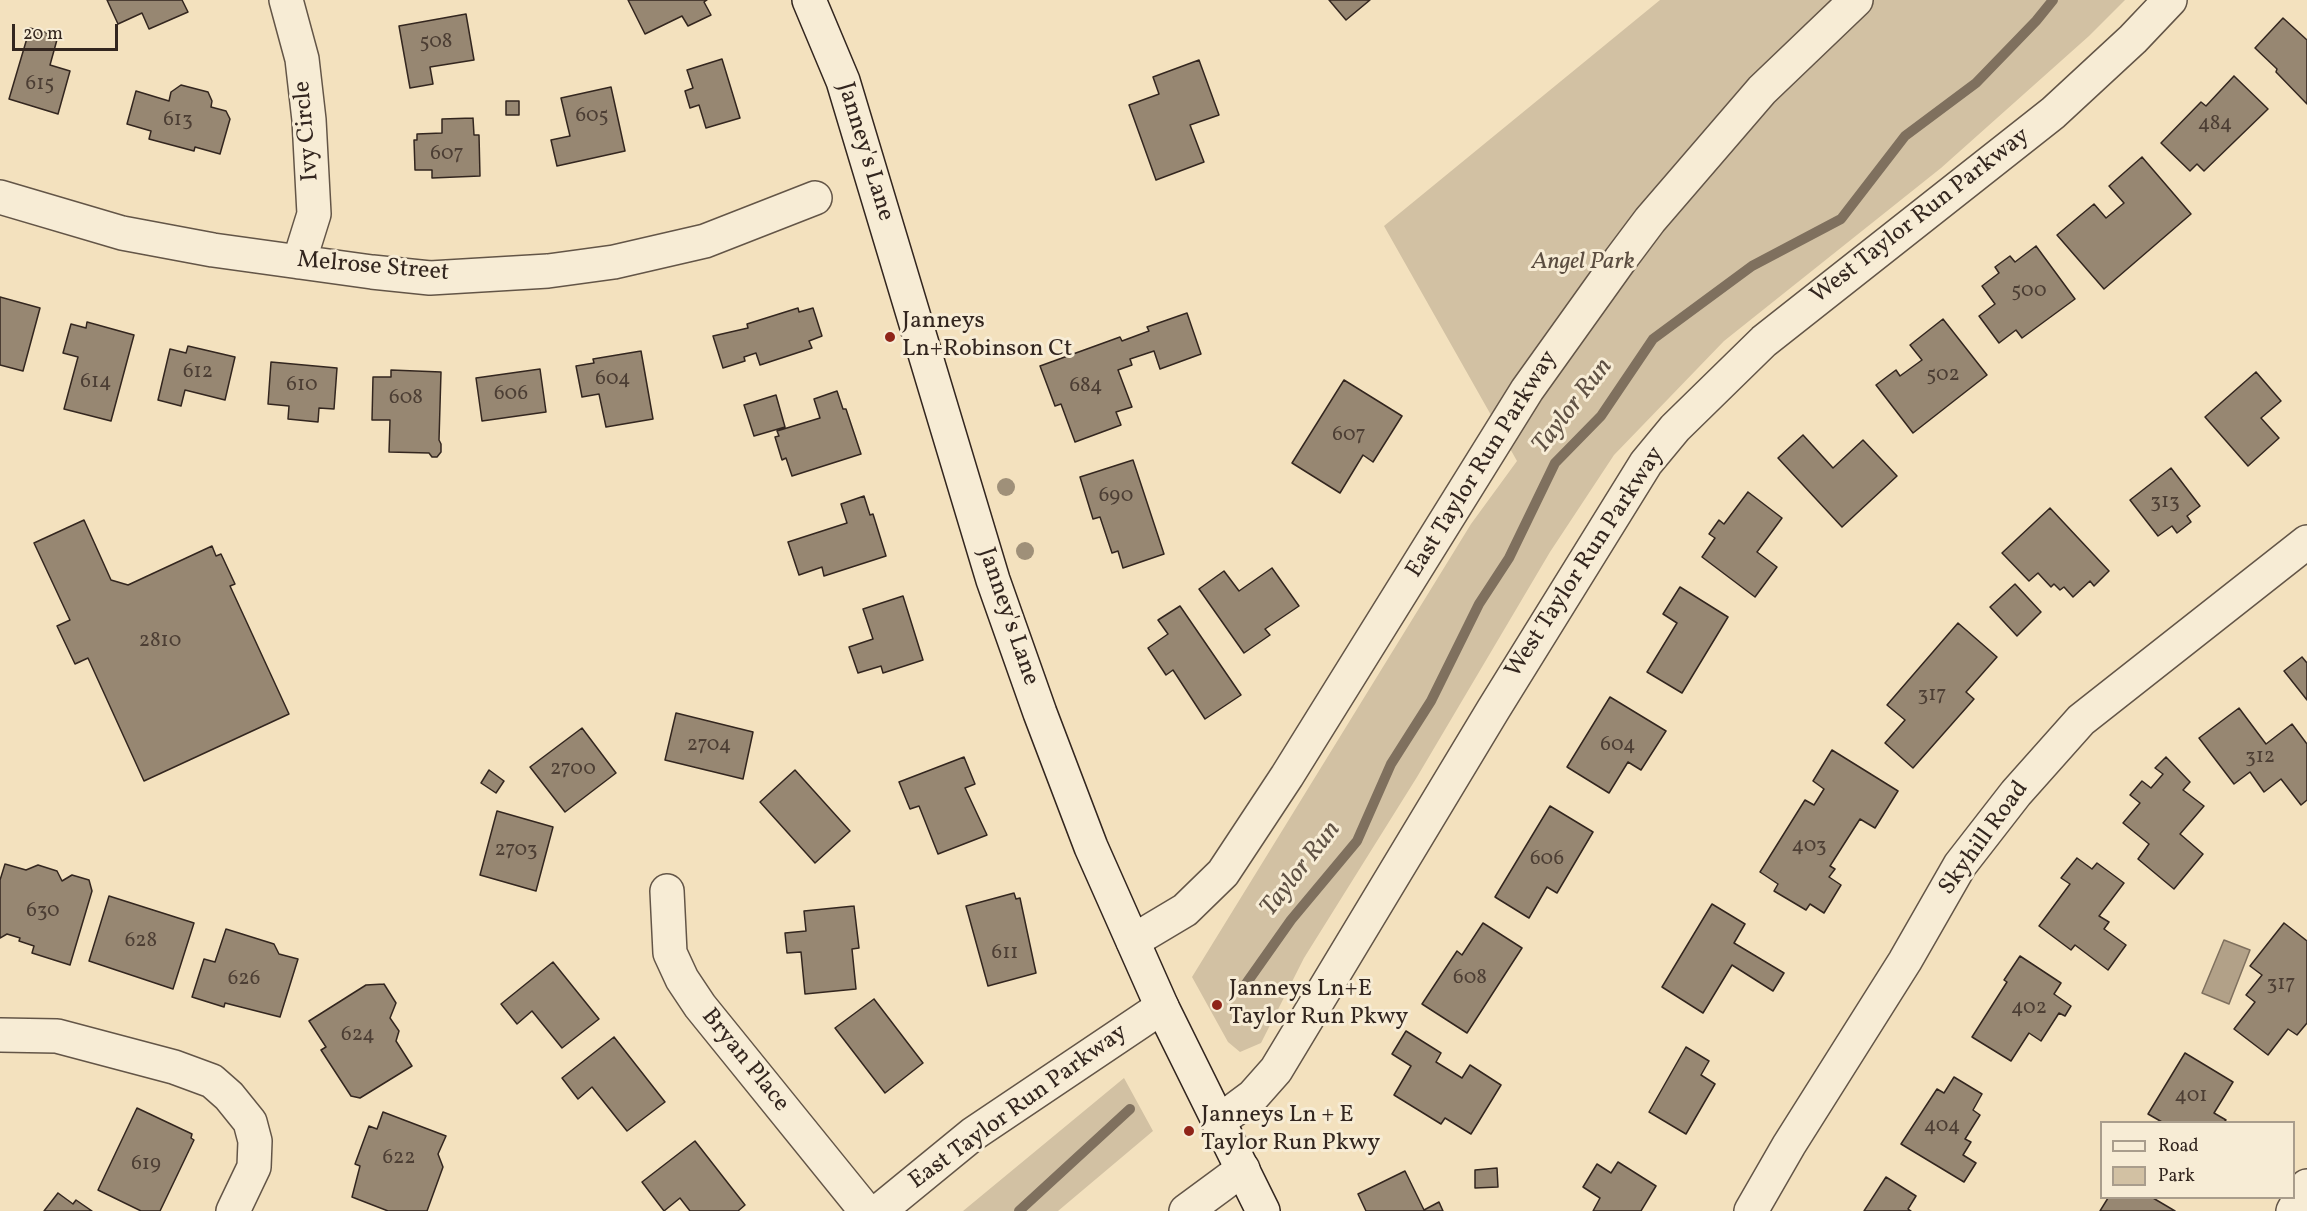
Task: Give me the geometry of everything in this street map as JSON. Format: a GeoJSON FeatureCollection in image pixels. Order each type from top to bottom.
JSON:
{"type":"FeatureCollection","features":[{"type":"Feature","properties":{"kind":"street","name":"Ivy Circle"},"geometry":{"type":"LineString","coordinates":[[286,0],[302,59],[311,143],[314,214],[299,262]]}},
{"type":"Feature","properties":{"kind":"street","name":"Janney's Lane"},"geometry":{"type":"LineString","coordinates":[[809,0],[843,81],[997,591],[1087,837],[1162,1007],[1263,1211]]}},
{"type":"Feature","properties":{"kind":"street","name":"East Taylor Run Parkway"},"geometry":{"type":"LineString","coordinates":[[1133,941],[1185,909],[1223,873],[1388,616],[1527,390],[1620,260],[1650,219],[1762,90],[1856,0]]}},
{"type":"Feature","properties":{"kind":"street","name":"West Taylor Run Parkway"},"geometry":{"type":"LineString","coordinates":[[1218,1122],[1253,1096],[1276,1070],[1492,710],[1646,463],[1675,428],[1764,341],[2053,113],[2133,39],[2170,0]]}},
{"type":"Feature","properties":{"kind":"street","name":"Melrose Street"},"geometry":{"type":"LineString","coordinates":[[0,197],[122,233],[299,262],[430,278],[548,271],[614,262],[705,241],[815,198]]}},
{"type":"Feature","properties":{"kind":"street","name":"Skyhill Road"},"geometry":{"type":"LineString","coordinates":[[1751,1211],[1789,1145],[1905,961],[1960,865],[2016,793],[2081,720],[2307,542]]}},
{"type":"Feature","properties":{"kind":"street","name":"Bryan Place"},"geometry":{"type":"LineString","coordinates":[[667,891],[670,952],[682,979],[700,1006],[866,1211]]}},
{"type":"Feature","properties":{"kind":"street","name":"East Taylor Run Parkway"},"geometry":{"type":"LineString","coordinates":[[879,1211],[973,1134],[1162,1007]]}},
{"type":"Feature","properties":{"kind":"street"},"geometry":{"type":"LineString","coordinates":[[0,1035],[57,1036],[174,1067],[212,1081],[229,1096],[250,1122],[255,1141],[254,1167],[233,1211]]}},
{"type":"Feature","properties":{"kind":"street"},"geometry":{"type":"LineString","coordinates":[[1186,1211],[1242,1169]]}},
{"type":"Feature","properties":{"kind":"street"},"geometry":{"type":"LineString","coordinates":[[2293,1211],[2307,1186]]}},
{"type":"Feature","properties":{"kind":"green space","name":"Angel Park"},"geometry":{"type":"Polygon","coordinates":[[[1660,0],[2125,0],[2089,36],[1941,168],[1724,341],[1614,455],[1550,552],[1417,777],[1304,958],[1261,1043],[1240,1052],[1228,1042],[1192,977],[1471,524],[1517,461],[1384,226],[1660,0]]]}},
{"type":"Feature","properties":{"kind":"green space"},"geometry":{"type":"Polygon","coordinates":[[[1124,1078],[1153,1131],[1058,1211],[963,1211],[1124,1078]]]}},
{"type":"Feature","properties":{"kind":"shaded area"},"geometry":{"type":"Polygon","coordinates":[[[2224,940],[2250,950],[2229,1004],[2202,993],[2224,940]]]}},
{"type":"Feature","properties":{"kind":"building"},"geometry":{"type":"Polygon","coordinates":[[[107,0],[182,0],[188,12],[149,29],[142,13],[118,24],[107,0]]]}},
{"type":"Feature","properties":{"kind":"building"},"geometry":{"type":"Polygon","coordinates":[[[628,0],[707,0],[704,2],[711,15],[688,26],[682,16],[645,34],[628,0]]]}},
{"type":"Feature","properties":{"kind":"building"},"geometry":{"type":"Polygon","coordinates":[[[1329,0],[1370,0],[1346,20],[1329,0]]]}},
{"type":"Feature","properties":{"kind":"building"},"geometry":{"type":"Polygon","coordinates":[[[466,14],[474,60],[430,67],[433,84],[410,88],[399,26],[466,14]]]}},
{"type":"Feature","properties":{"kind":"building"},"geometry":{"type":"Polygon","coordinates":[[[2283,18],[2307,40],[2307,104],[2276,72],[2277,69],[2255,48],[2283,18]]]}},
{"type":"Feature","properties":{"kind":"building"},"geometry":{"type":"Polygon","coordinates":[[[30,28],[58,36],[50,65],[70,71],[58,114],[9,99],[30,28]]]}},
{"type":"Feature","properties":{"kind":"building"},"geometry":{"type":"Polygon","coordinates":[[[722,59],[740,118],[706,128],[699,105],[690,108],[685,91],[693,88],[687,70],[722,59]]]}},
{"type":"Feature","properties":{"kind":"building"},"geometry":{"type":"Polygon","coordinates":[[[1199,60],[1219,115],[1190,125],[1204,162],[1156,180],[1129,105],[1159,94],[1153,77],[1199,60]]]}},
{"type":"Feature","properties":{"kind":"building"},"geometry":{"type":"Polygon","coordinates":[[[2234,76],[2268,109],[2204,171],[2197,164],[2190,171],[2161,143],[2201,102],[2206,106],[2234,76]]]}},
{"type":"Feature","properties":{"kind":"building"},"geometry":{"type":"Polygon","coordinates":[[[181,85],[208,92],[212,101],[211,107],[226,111],[230,119],[220,154],[195,147],[194,151],[149,139],[151,131],[127,124],[136,91],[169,101],[171,92],[181,85]]]}},
{"type":"Feature","properties":{"kind":"building"},"geometry":{"type":"Polygon","coordinates":[[[611,87],[625,151],[557,166],[551,140],[570,136],[561,98],[611,87]]]}},
{"type":"Feature","properties":{"kind":"building"},"geometry":{"type":"Polygon","coordinates":[[[506,101],[519,101],[519,115],[506,115],[506,101]]]}},
{"type":"Feature","properties":{"kind":"building"},"geometry":{"type":"Polygon","coordinates":[[[473,118],[474,135],[479,135],[480,176],[432,178],[432,170],[415,170],[414,140],[417,140],[417,134],[442,133],[442,119],[473,118]]]}},
{"type":"Feature","properties":{"kind":"building"},"geometry":{"type":"Polygon","coordinates":[[[2142,157],[2191,214],[2104,289],[2057,235],[2094,204],[2106,218],[2124,203],[2109,186],[2142,157]]]}},
{"type":"Feature","properties":{"kind":"building"},"geometry":{"type":"Polygon","coordinates":[[[2036,246],[2075,299],[2022,338],[2016,330],[1999,343],[1979,316],[1995,304],[1982,286],[1999,273],[1995,267],[2010,256],[2015,262],[2036,246]]]}},
{"type":"Feature","properties":{"kind":"building"},"geometry":{"type":"Polygon","coordinates":[[[0,297],[40,308],[23,371],[0,365],[0,297]]]}},
{"type":"Feature","properties":{"kind":"building"},"geometry":{"type":"Polygon","coordinates":[[[798,308],[799,312],[813,308],[822,336],[809,341],[812,348],[760,365],[756,353],[744,357],[745,361],[723,368],[713,336],[748,328],[747,324],[798,308]]]}},
{"type":"Feature","properties":{"kind":"building"},"geometry":{"type":"Polygon","coordinates":[[[1187,313],[1201,354],[1160,369],[1154,351],[1130,359],[1132,365],[1118,370],[1132,407],[1116,412],[1121,425],[1075,442],[1061,404],[1055,406],[1040,366],[1120,337],[1122,341],[1149,331],[1147,327],[1187,313]]]}},
{"type":"Feature","properties":{"kind":"building"},"geometry":{"type":"Polygon","coordinates":[[[1943,319],[1987,375],[1913,433],[1876,385],[1896,370],[1900,376],[1922,360],[1910,345],[1943,319]]]}},
{"type":"Feature","properties":{"kind":"building"},"geometry":{"type":"Polygon","coordinates":[[[87,322],[134,335],[111,421],[64,409],[78,357],[63,353],[71,324],[86,328],[87,322]]]}},
{"type":"Feature","properties":{"kind":"building"},"geometry":{"type":"Polygon","coordinates":[[[188,346],[235,357],[225,400],[185,390],[181,406],[158,400],[170,349],[186,353],[188,346]]]}},
{"type":"Feature","properties":{"kind":"building"},"geometry":{"type":"Polygon","coordinates":[[[641,351],[653,419],[606,427],[599,394],[582,397],[576,366],[594,363],[593,359],[641,351]]]}},
{"type":"Feature","properties":{"kind":"building"},"geometry":{"type":"Polygon","coordinates":[[[271,362],[337,368],[334,409],[319,408],[318,422],[288,419],[289,406],[268,404],[271,362]]]}},
{"type":"Feature","properties":{"kind":"building"},"geometry":{"type":"Polygon","coordinates":[[[540,369],[546,412],[482,421],[476,378],[540,369]]]}},
{"type":"Feature","properties":{"kind":"building"},"geometry":{"type":"Polygon","coordinates":[[[391,370],[441,372],[439,440],[441,452],[437,457],[432,457],[429,453],[389,452],[390,420],[372,420],[373,377],[391,377],[391,370]]]}},
{"type":"Feature","properties":{"kind":"building"},"geometry":{"type":"Polygon","coordinates":[[[2256,372],[2281,401],[2261,418],[2279,438],[2248,466],[2205,417],[2256,372]]]}},
{"type":"Feature","properties":{"kind":"building"},"geometry":{"type":"Polygon","coordinates":[[[1344,380],[1402,416],[1373,462],[1363,455],[1340,493],[1292,463],[1344,380]]]}},
{"type":"Feature","properties":{"kind":"building"},"geometry":{"type":"Polygon","coordinates":[[[837,391],[843,409],[846,409],[861,454],[792,476],[786,458],[782,460],[775,437],[779,436],[777,431],[820,418],[814,399],[837,391]]]}},
{"type":"Feature","properties":{"kind":"building"},"geometry":{"type":"Polygon","coordinates":[[[776,395],[785,427],[754,436],[744,405],[776,395]]]}},
{"type":"Feature","properties":{"kind":"building"},"geometry":{"type":"Polygon","coordinates":[[[1803,435],[1833,468],[1863,440],[1897,476],[1842,527],[1778,458],[1803,435]]]}},
{"type":"Feature","properties":{"kind":"building"},"geometry":{"type":"Polygon","coordinates":[[[1133,460],[1164,554],[1123,568],[1118,551],[1112,553],[1100,517],[1093,519],[1080,477],[1133,460]]]}},
{"type":"Feature","properties":{"kind":"building"},"geometry":{"type":"Polygon","coordinates":[[[2171,468],[2200,506],[2187,516],[2191,522],[2177,533],[2172,526],[2158,536],[2130,500],[2171,468]]]}},
{"type":"Feature","properties":{"kind":"building"},"geometry":{"type":"Polygon","coordinates":[[[1748,492],[1782,518],[1757,552],[1777,567],[1755,597],[1702,557],[1715,538],[1709,534],[1719,520],[1724,524],[1748,492]]]}},
{"type":"Feature","properties":{"kind":"building"},"geometry":{"type":"Polygon","coordinates":[[[864,496],[870,515],[873,514],[886,556],[824,576],[822,567],[799,575],[788,542],[847,523],[841,504],[864,496]]]}},
{"type":"Feature","properties":{"kind":"building"},"geometry":{"type":"Polygon","coordinates":[[[2050,508],[2109,571],[2094,586],[2090,581],[2073,597],[2064,587],[2060,590],[2054,584],[2051,587],[2038,573],[2029,581],[2002,553],[2050,508]]]}},
{"type":"Feature","properties":{"kind":"building"},"geometry":{"type":"Polygon","coordinates":[[[84,520],[111,580],[128,585],[212,546],[216,556],[221,554],[235,584],[230,586],[289,714],[144,781],[88,658],[75,664],[57,626],[70,620],[34,543],[84,520]]]}},
{"type":"Feature","properties":{"kind":"building"},"geometry":{"type":"Polygon","coordinates":[[[1272,568],[1299,606],[1265,629],[1270,635],[1244,653],[1199,589],[1224,571],[1239,591],[1272,568]]]}},
{"type":"Feature","properties":{"kind":"building"},"geometry":{"type":"Polygon","coordinates":[[[2015,584],[2041,612],[2017,636],[1990,607],[2015,584]]]}},
{"type":"Feature","properties":{"kind":"building"},"geometry":{"type":"Polygon","coordinates":[[[1680,587],[1728,617],[1682,693],[1647,672],[1677,623],[1663,614],[1680,587]]]}},
{"type":"Feature","properties":{"kind":"building"},"geometry":{"type":"Polygon","coordinates":[[[903,596],[923,660],[883,673],[881,666],[858,673],[849,647],[873,639],[863,609],[903,596]]]}},
{"type":"Feature","properties":{"kind":"building"},"geometry":{"type":"Polygon","coordinates":[[[1180,606],[1241,695],[1205,719],[1173,670],[1166,675],[1148,648],[1168,634],[1158,620],[1180,606]]]}},
{"type":"Feature","properties":{"kind":"building"},"geometry":{"type":"Polygon","coordinates":[[[1958,623],[1997,657],[1966,692],[1974,699],[1913,768],[1885,743],[1905,720],[1887,705],[1958,623]]]}},
{"type":"Feature","properties":{"kind":"building"},"geometry":{"type":"Polygon","coordinates":[[[2302,657],[2307,663],[2307,700],[2284,671],[2302,657]]]}},
{"type":"Feature","properties":{"kind":"building"},"geometry":{"type":"Polygon","coordinates":[[[1610,697],[1666,731],[1641,770],[1628,762],[1609,793],[1567,767],[1610,697]]]}},
{"type":"Feature","properties":{"kind":"building"},"geometry":{"type":"Polygon","coordinates":[[[2239,708],[2266,744],[2292,724],[2307,744],[2307,800],[2301,805],[2281,779],[2264,792],[2250,772],[2234,784],[2199,738],[2239,708]]]}},
{"type":"Feature","properties":{"kind":"building"},"geometry":{"type":"Polygon","coordinates":[[[676,713],[753,732],[743,779],[665,760],[676,713]]]}},
{"type":"Feature","properties":{"kind":"building"},"geometry":{"type":"Polygon","coordinates":[[[582,728],[616,773],[565,812],[530,767],[582,728]]]}},
{"type":"Feature","properties":{"kind":"building"},"geometry":{"type":"Polygon","coordinates":[[[1832,750],[1898,791],[1875,828],[1860,819],[1830,866],[1835,869],[1829,877],[1841,885],[1824,913],[1810,904],[1806,910],[1774,891],[1778,884],[1760,872],[1805,800],[1814,805],[1824,789],[1813,781],[1832,750]]]}},
{"type":"Feature","properties":{"kind":"building"},"geometry":{"type":"Polygon","coordinates":[[[964,757],[975,784],[965,788],[987,835],[938,854],[919,806],[910,809],[899,782],[964,757]]]}},
{"type":"Feature","properties":{"kind":"building"},"geometry":{"type":"Polygon","coordinates":[[[2166,757],[2190,782],[2183,790],[2204,806],[2180,834],[2203,854],[2174,889],[2138,859],[2149,844],[2123,823],[2140,803],[2130,795],[2142,781],[2151,788],[2163,774],[2155,768],[2166,757]]]}},
{"type":"Feature","properties":{"kind":"building"},"geometry":{"type":"Polygon","coordinates":[[[489,770],[504,781],[496,793],[481,783],[489,770]]]}},
{"type":"Feature","properties":{"kind":"building"},"geometry":{"type":"Polygon","coordinates":[[[795,770],[850,831],[815,863],[760,802],[795,770]]]}},
{"type":"Feature","properties":{"kind":"building"},"geometry":{"type":"Polygon","coordinates":[[[1550,806],[1593,832],[1557,893],[1547,887],[1529,918],[1495,897],[1550,806]]]}},
{"type":"Feature","properties":{"kind":"building"},"geometry":{"type":"Polygon","coordinates":[[[497,811],[553,827],[536,891],[480,875],[497,811]]]}},
{"type":"Feature","properties":{"kind":"building"},"geometry":{"type":"Polygon","coordinates":[[[2077,858],[2092,869],[2097,863],[2124,883],[2099,916],[2109,922],[2104,929],[2126,945],[2108,970],[2075,945],[2071,950],[2039,926],[2070,884],[2061,878],[2077,858]]]}},
{"type":"Feature","properties":{"kind":"building"},"geometry":{"type":"Polygon","coordinates":[[[5,864],[26,870],[38,865],[57,871],[62,881],[72,875],[89,880],[92,891],[70,965],[32,953],[34,946],[19,941],[20,938],[7,934],[0,938],[0,880],[5,864]]]}},
{"type":"Feature","properties":{"kind":"building"},"geometry":{"type":"Polygon","coordinates":[[[1014,893],[1016,899],[1020,898],[1036,973],[988,986],[966,906],[1014,893]]]}},
{"type":"Feature","properties":{"kind":"building"},"geometry":{"type":"Polygon","coordinates":[[[109,896],[194,923],[173,989],[89,961],[109,896]]]}},
{"type":"Feature","properties":{"kind":"building"},"geometry":{"type":"Polygon","coordinates":[[[1712,904],[1745,924],[1734,943],[1784,973],[1773,991],[1732,965],[1703,1013],[1662,987],[1712,904]]]}},
{"type":"Feature","properties":{"kind":"building"},"geometry":{"type":"Polygon","coordinates":[[[854,906],[859,948],[852,949],[856,989],[805,994],[801,952],[787,953],[785,933],[806,931],[804,911],[854,906]]]}},
{"type":"Feature","properties":{"kind":"building"},"geometry":{"type":"Polygon","coordinates":[[[1483,923],[1522,948],[1467,1033],[1422,1004],[1457,951],[1462,955],[1483,923]]]}},
{"type":"Feature","properties":{"kind":"building"},"geometry":{"type":"Polygon","coordinates":[[[2284,923],[2307,941],[2307,1023],[2297,1035],[2288,1029],[2268,1055],[2234,1029],[2255,1002],[2246,995],[2262,975],[2250,966],[2284,923]]]}},
{"type":"Feature","properties":{"kind":"building"},"geometry":{"type":"Polygon","coordinates":[[[226,929],[274,944],[279,954],[298,959],[280,1017],[225,1003],[224,1007],[192,997],[204,959],[215,962],[226,929]]]}},
{"type":"Feature","properties":{"kind":"building"},"geometry":{"type":"Polygon","coordinates":[[[2020,956],[2061,983],[2054,994],[2071,1006],[2065,1016],[2059,1013],[2041,1041],[2029,1033],[2011,1061],[1972,1037],[2007,982],[2004,980],[2020,956]]]}},
{"type":"Feature","properties":{"kind":"building"},"geometry":{"type":"Polygon","coordinates":[[[553,962],[599,1019],[562,1048],[532,1011],[517,1024],[501,1004],[553,962]]]}},
{"type":"Feature","properties":{"kind":"building"},"geometry":{"type":"Polygon","coordinates":[[[384,984],[396,1003],[390,1018],[399,1031],[396,1041],[412,1066],[360,1098],[351,1096],[321,1050],[326,1047],[309,1021],[366,985],[384,984]]]}},
{"type":"Feature","properties":{"kind":"building"},"geometry":{"type":"Polygon","coordinates":[[[874,999],[923,1063],[885,1093],[835,1028],[874,999]]]}},
{"type":"Feature","properties":{"kind":"building"},"geometry":{"type":"Polygon","coordinates":[[[1406,1031],[1441,1053],[1436,1062],[1462,1078],[1470,1065],[1501,1085],[1471,1134],[1445,1118],[1441,1124],[1394,1095],[1411,1066],[1392,1054],[1406,1031]]]}},
{"type":"Feature","properties":{"kind":"building"},"geometry":{"type":"Polygon","coordinates":[[[614,1037],[665,1102],[627,1131],[592,1087],[578,1099],[562,1078],[614,1037]]]}},
{"type":"Feature","properties":{"kind":"building"},"geometry":{"type":"Polygon","coordinates":[[[1686,1047],[1709,1061],[1701,1075],[1715,1084],[1686,1134],[1649,1112],[1686,1047]]]}},
{"type":"Feature","properties":{"kind":"building"},"geometry":{"type":"Polygon","coordinates":[[[2185,1053],[2233,1082],[2214,1113],[2225,1121],[2160,1121],[2148,1114],[2185,1053]]]}},
{"type":"Feature","properties":{"kind":"building"},"geometry":{"type":"Polygon","coordinates":[[[1954,1077],[1982,1094],[1973,1110],[1980,1115],[1965,1139],[1971,1142],[1963,1155],[1976,1163],[1964,1182],[1901,1144],[1937,1089],[1944,1093],[1954,1077]]]}},
{"type":"Feature","properties":{"kind":"building"},"geometry":{"type":"Polygon","coordinates":[[[137,1108],[192,1134],[191,1138],[194,1140],[160,1211],[141,1211],[98,1190],[137,1108]]]}},
{"type":"Feature","properties":{"kind":"building"},"geometry":{"type":"Polygon","coordinates":[[[383,1112],[446,1136],[438,1154],[443,1167],[427,1211],[388,1211],[352,1197],[360,1166],[355,1164],[369,1126],[377,1129],[383,1112]]]}},
{"type":"Feature","properties":{"kind":"building"},"geometry":{"type":"Polygon","coordinates":[[[695,1141],[745,1205],[738,1211],[690,1211],[680,1198],[664,1211],[642,1182],[695,1141]]]}},
{"type":"Feature","properties":{"kind":"building"},"geometry":{"type":"Polygon","coordinates":[[[1618,1162],[1656,1186],[1641,1211],[1593,1211],[1600,1198],[1583,1187],[1597,1164],[1611,1173],[1618,1162]]]}},
{"type":"Feature","properties":{"kind":"building"},"geometry":{"type":"Polygon","coordinates":[[[1497,1168],[1498,1187],[1475,1188],[1475,1170],[1497,1168]]]}},
{"type":"Feature","properties":{"kind":"building"},"geometry":{"type":"Polygon","coordinates":[[[1405,1171],[1424,1210],[1439,1202],[1443,1211],[1366,1211],[1358,1194],[1405,1171]]]}},
{"type":"Feature","properties":{"kind":"building"},"geometry":{"type":"Polygon","coordinates":[[[1886,1177],[1916,1196],[1908,1209],[1911,1211],[1864,1211],[1886,1177]]]}},
{"type":"Feature","properties":{"kind":"building"},"geometry":{"type":"Polygon","coordinates":[[[58,1193],[73,1204],[76,1200],[92,1211],[44,1211],[58,1193]]]}},
{"type":"Feature","properties":{"kind":"building"},"geometry":{"type":"Polygon","coordinates":[[[2107,1199],[2155,1199],[2175,1211],[2100,1211],[2107,1199]]]}},
{"type":"Feature","properties":{"kind":"waterway","name":"Taylor Run"},"geometry":{"type":"LineString","coordinates":[[1243,988],[1291,920],[1357,841],[1391,764],[1431,701],[1479,604],[1509,558],[1555,463],[1601,416],[1653,339],[1752,266],[1841,219],[1905,136],[1976,83],[2036,21],[2053,0]]}},
{"type":"Feature","properties":{"kind":"waterway","name":"Taylor Run"},"geometry":{"type":"LineString","coordinates":[[1019,1211],[1130,1109]]}},
{"type":"Feature","properties":{"kind":"place","name":"Janneys Ln+Robinson Ct"},"geometry":{"type":"Point","coordinates":[890,337]}},
{"type":"Feature","properties":{"kind":"place","name":"Janneys Ln+E Taylor Run Pkwy"},"geometry":{"type":"Point","coordinates":[1217,1005]}},
{"type":"Feature","properties":{"kind":"place","name":"Janneys Ln + E Taylor Run Pkwy"},"geometry":{"type":"Point","coordinates":[1189,1131]}}]}
